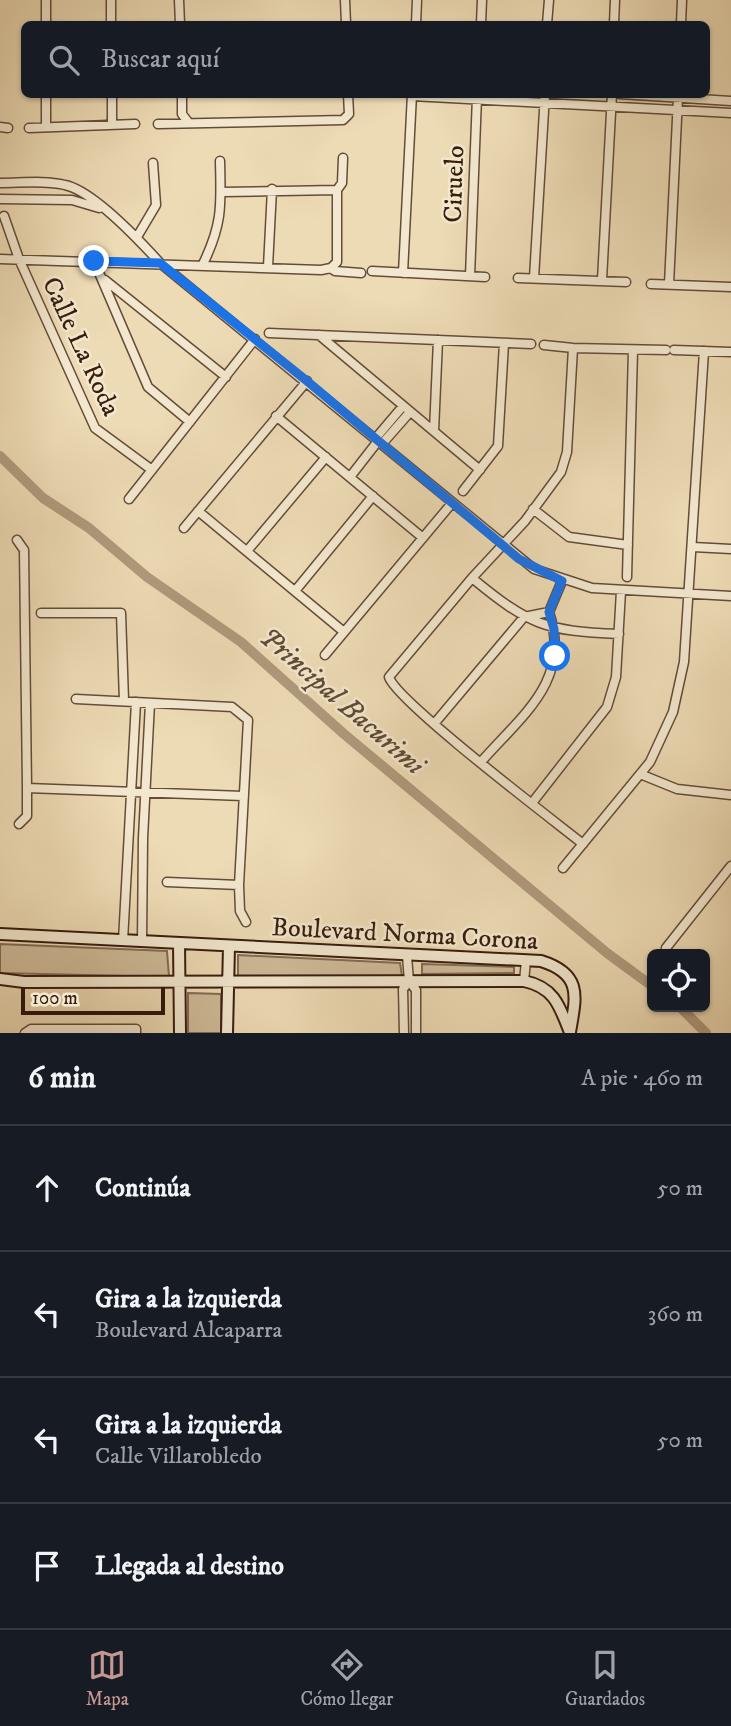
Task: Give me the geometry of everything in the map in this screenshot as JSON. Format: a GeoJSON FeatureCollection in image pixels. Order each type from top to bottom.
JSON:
{"type":"FeatureCollection","features":[{"type":"Feature","properties":{"kind":"street"},"geometry":{"type":"LineString","coordinates":[[46,0],[46,21]]}},
{"type":"Feature","properties":{"kind":"street"},"geometry":{"type":"LineString","coordinates":[[111,0],[111,21]]}},
{"type":"Feature","properties":{"kind":"street"},"geometry":{"type":"LineString","coordinates":[[179,0],[180,21]]}},
{"type":"Feature","properties":{"kind":"street"},"geometry":{"type":"LineString","coordinates":[[345,0],[346,21]]}},
{"type":"Feature","properties":{"kind":"street"},"geometry":{"type":"LineString","coordinates":[[416,21],[417,0]]}},
{"type":"Feature","properties":{"kind":"street"},"geometry":{"type":"LineString","coordinates":[[481,21],[482,0]]}},
{"type":"Feature","properties":{"kind":"street"},"geometry":{"type":"LineString","coordinates":[[547,21],[549,0]]}},
{"type":"Feature","properties":{"kind":"street"},"geometry":{"type":"LineString","coordinates":[[614,21],[615,0]]}},
{"type":"Feature","properties":{"kind":"street"},"geometry":{"type":"LineString","coordinates":[[681,21],[682,0]]}},
{"type":"Feature","properties":{"kind":"street"},"geometry":{"type":"LineString","coordinates":[[46,98],[46,127]]}},
{"type":"Feature","properties":{"kind":"street"},"geometry":{"type":"LineString","coordinates":[[112,98],[112,125]]}},
{"type":"Feature","properties":{"kind":"street"},"geometry":{"type":"LineString","coordinates":[[181,98],[182,114],[188,122]]}},
{"type":"Feature","properties":{"kind":"street"},"geometry":{"type":"LineString","coordinates":[[159,124],[343,120],[349,114],[348,98]]}},
{"type":"Feature","properties":{"kind":"street"},"geometry":{"type":"LineString","coordinates":[[403,273],[412,98]]}},
{"type":"Feature","properties":{"kind":"street","name":"Ciruelo"},"geometry":{"type":"LineString","coordinates":[[470,276],[477,98]]}},
{"type":"Feature","properties":{"kind":"street"},"geometry":{"type":"LineString","coordinates":[[511,98],[611,107],[731,113]]}},
{"type":"Feature","properties":{"kind":"street"},"geometry":{"type":"LineString","coordinates":[[602,280],[612,98]]}},
{"type":"Feature","properties":{"kind":"street"},"geometry":{"type":"LineString","coordinates":[[669,285],[678,98],[731,101]]}},
{"type":"Feature","properties":{"kind":"street"},"geometry":{"type":"LineString","coordinates":[[534,278],[545,99]]}},
{"type":"Feature","properties":{"kind":"street"},"geometry":{"type":"LineString","coordinates":[[29,128],[135,124]]}},
{"type":"Feature","properties":{"kind":"street"},"geometry":{"type":"LineString","coordinates":[[331,268],[337,262],[337,190],[342,183],[343,158]]}},
{"type":"Feature","properties":{"kind":"street"},"geometry":{"type":"LineString","coordinates":[[203,264],[220,225],[223,192],[220,161]]}},
{"type":"Feature","properties":{"kind":"street"},"geometry":{"type":"LineString","coordinates":[[137,237],[156,205],[153,163]]}},
{"type":"Feature","properties":{"kind":"street"},"geometry":{"type":"LineString","coordinates":[[0,183],[63,184],[85,193],[137,237],[160,263],[534,569],[562,581],[592,588],[731,596]]}},
{"type":"Feature","properties":{"kind":"street"},"geometry":{"type":"LineString","coordinates":[[223,192],[272,189],[337,190]]}},
{"type":"Feature","properties":{"kind":"street"},"geometry":{"type":"LineString","coordinates":[[268,267],[272,189]]}},
{"type":"Feature","properties":{"kind":"street"},"geometry":{"type":"LineString","coordinates":[[0,199],[72,200],[102,209]]}},
{"type":"Feature","properties":{"kind":"street","name":"Calle La Roda"},"geometry":{"type":"LineString","coordinates":[[4,216],[19,259],[95,428],[152,470]]}},
{"type":"Feature","properties":{"kind":"street"},"geometry":{"type":"LineString","coordinates":[[0,259],[331,268],[335,271],[361,273]]}},
{"type":"Feature","properties":{"kind":"street"},"geometry":{"type":"LineString","coordinates":[[94,261],[148,387],[190,422]]}},
{"type":"Feature","properties":{"kind":"street"},"geometry":{"type":"LineString","coordinates":[[372,271],[485,276]]}},
{"type":"Feature","properties":{"kind":"street"},"geometry":{"type":"LineString","coordinates":[[103,278],[226,377]]}},
{"type":"Feature","properties":{"kind":"street"},"geometry":{"type":"LineString","coordinates":[[518,278],[626,282]]}},
{"type":"Feature","properties":{"kind":"street"},"geometry":{"type":"LineString","coordinates":[[651,284],[731,287]]}},
{"type":"Feature","properties":{"kind":"street"},"geometry":{"type":"LineString","coordinates":[[269,333],[531,344]]}},
{"type":"Feature","properties":{"kind":"street"},"geometry":{"type":"LineString","coordinates":[[318,335],[480,470]]}},
{"type":"Feature","properties":{"kind":"street"},"geometry":{"type":"LineString","coordinates":[[129,499],[255,340]]}},
{"type":"Feature","properties":{"kind":"street"},"geometry":{"type":"LineString","coordinates":[[434,431],[438,340]]}},
{"type":"Feature","properties":{"kind":"street"},"geometry":{"type":"LineString","coordinates":[[463,491],[498,446],[504,343]]}},
{"type":"Feature","properties":{"kind":"street"},"geometry":{"type":"LineString","coordinates":[[544,345],[731,352]]}},
{"type":"Feature","properties":{"kind":"street"},"geometry":{"type":"LineString","coordinates":[[573,348],[565,460],[561,472],[534,509],[390,672],[394,687],[434,724],[583,844]]}},
{"type":"Feature","properties":{"kind":"street"},"geometry":{"type":"LineString","coordinates":[[627,576],[633,350]]}},
{"type":"Feature","properties":{"kind":"street"},"geometry":{"type":"LineString","coordinates":[[563,868],[640,774],[663,740],[673,712],[684,662],[694,547],[701,358],[704,351]]}},
{"type":"Feature","properties":{"kind":"street"},"geometry":{"type":"LineString","coordinates":[[184,528],[307,381]]}},
{"type":"Feature","properties":{"kind":"street"},"geometry":{"type":"LineString","coordinates":[[350,477],[407,409]]}},
{"type":"Feature","properties":{"kind":"street"},"geometry":{"type":"LineString","coordinates":[[276,416],[423,538]]}},
{"type":"Feature","properties":{"kind":"street"},"geometry":{"type":"LineString","coordinates":[[247,551],[326,457]]}},
{"type":"Feature","properties":{"kind":"street"},"geometry":{"type":"LineString","coordinates":[[295,591],[373,496]]}},
{"type":"Feature","properties":{"kind":"street"},"geometry":{"type":"LineString","coordinates":[[325,656],[452,503]]}},
{"type":"Feature","properties":{"kind":"street"},"geometry":{"type":"LineString","coordinates":[[534,509],[569,537],[628,545]]}},
{"type":"Feature","properties":{"kind":"street"},"geometry":{"type":"LineString","coordinates":[[198,511],[344,632]]}},
{"type":"Feature","properties":{"kind":"street"},"geometry":{"type":"LineString","coordinates":[[17,541],[24,550],[27,788],[27,816],[19,824]]}},
{"type":"Feature","properties":{"kind":"street"},"geometry":{"type":"LineString","coordinates":[[694,547],[731,549]]}},
{"type":"Feature","properties":{"kind":"street"},"geometry":{"type":"LineString","coordinates":[[472,578],[524,617],[554,629],[619,634]]}},
{"type":"Feature","properties":{"kind":"street"},"geometry":{"type":"LineString","coordinates":[[481,762],[545,689],[553,670],[554,629],[549,612],[562,581]]}},
{"type":"Feature","properties":{"kind":"street"},"geometry":{"type":"LineString","coordinates":[[531,803],[600,720],[607,707],[616,677],[621,591]]}},
{"type":"Feature","properties":{"kind":"street"},"geometry":{"type":"LineString","coordinates":[[434,724],[524,617],[549,612]]}},
{"type":"Feature","properties":{"kind":"street"},"geometry":{"type":"LineString","coordinates":[[41,613],[121,613],[124,701]]}},
{"type":"Feature","properties":{"kind":"street"},"geometry":{"type":"LineString","coordinates":[[76,699],[232,707],[248,720],[239,886],[240,911],[246,922]]}},
{"type":"Feature","properties":{"kind":"street"},"geometry":{"type":"LineString","coordinates":[[123,941],[136,702]]}},
{"type":"Feature","properties":{"kind":"street"},"geometry":{"type":"LineString","coordinates":[[142,942],[144,791],[150,703]]}},
{"type":"Feature","properties":{"kind":"street"},"geometry":{"type":"LineString","coordinates":[[640,774],[677,789],[731,795]]}},
{"type":"Feature","properties":{"kind":"street"},"geometry":{"type":"LineString","coordinates":[[27,788],[243,796]]}},
{"type":"Feature","properties":{"kind":"street"},"geometry":{"type":"LineString","coordinates":[[666,948],[731,866]]}},
{"type":"Feature","properties":{"kind":"street"},"geometry":{"type":"LineString","coordinates":[[167,882],[239,886]]}},
{"type":"Feature","properties":{"kind":"street","name":"Boulevard Norma Corona"},"geometry":{"type":"LineString","coordinates":[[0,934],[551,964],[569,977],[575,986],[570,1032]]}},
{"type":"Feature","properties":{"kind":"street"},"geometry":{"type":"LineString","coordinates":[[179,943],[180,1033]]}},
{"type":"Feature","properties":{"kind":"street"},"geometry":{"type":"LineString","coordinates":[[227,1033],[229,946]]}},
{"type":"Feature","properties":{"kind":"street"},"geometry":{"type":"LineString","coordinates":[[407,956],[409,981],[416,990],[416,1033]]}},
{"type":"Feature","properties":{"kind":"street"},"geometry":{"type":"LineString","coordinates":[[524,981],[526,961]]}},
{"type":"Feature","properties":{"kind":"street","name":"Boulevard Norma Corona"},"geometry":{"type":"LineString","coordinates":[[0,979],[180,982],[524,981],[536,983],[556,997],[570,1032]]}},
{"type":"Feature","properties":{"kind":"street"},"geometry":{"type":"LineString","coordinates":[[404,1033],[403,989],[409,981]]}},
{"type":"Feature","properties":{"kind":"street"},"geometry":{"type":"LineString","coordinates":[[25,1033],[31,1030],[136,1028],[136,1033]]}},
{"type":"Feature","properties":{"kind":"shaded area"},"geometry":{"type":"Polygon","coordinates":[[[0,944],[167,951],[169,977],[0,973],[0,944]]]}},
{"type":"Feature","properties":{"kind":"shaded area"},"geometry":{"type":"Polygon","coordinates":[[[238,955],[400,963],[402,976],[238,976],[238,955]]]}},
{"type":"Feature","properties":{"kind":"shaded area"},"geometry":{"type":"Polygon","coordinates":[[[422,964],[514,967],[514,973],[422,974],[422,964]]]}},
{"type":"Feature","properties":{"kind":"shaded area"},"geometry":{"type":"Polygon","coordinates":[[[188,993],[221,994],[221,1033],[188,1033],[188,993]]]}},
{"type":"Feature","properties":{"kind":"waterway","name":"Principal Bacurimi"},"geometry":{"type":"LineString","coordinates":[[0,456],[43,498],[89,528],[147,577],[241,642],[344,734],[607,953],[647,982]]}},
{"type":"Feature","properties":{"kind":"waterway","name":"Principal Bacurimi"},"geometry":{"type":"LineString","coordinates":[[685,1012],[706,1033]]}},
{"type":"Feature","properties":{"kind":"route"},"geometry":{"type":"LineString","coordinates":[[94,261],[160,263],[307,381],[519,559],[562,581],[549,612],[554,629],[555,656]]}}]}
